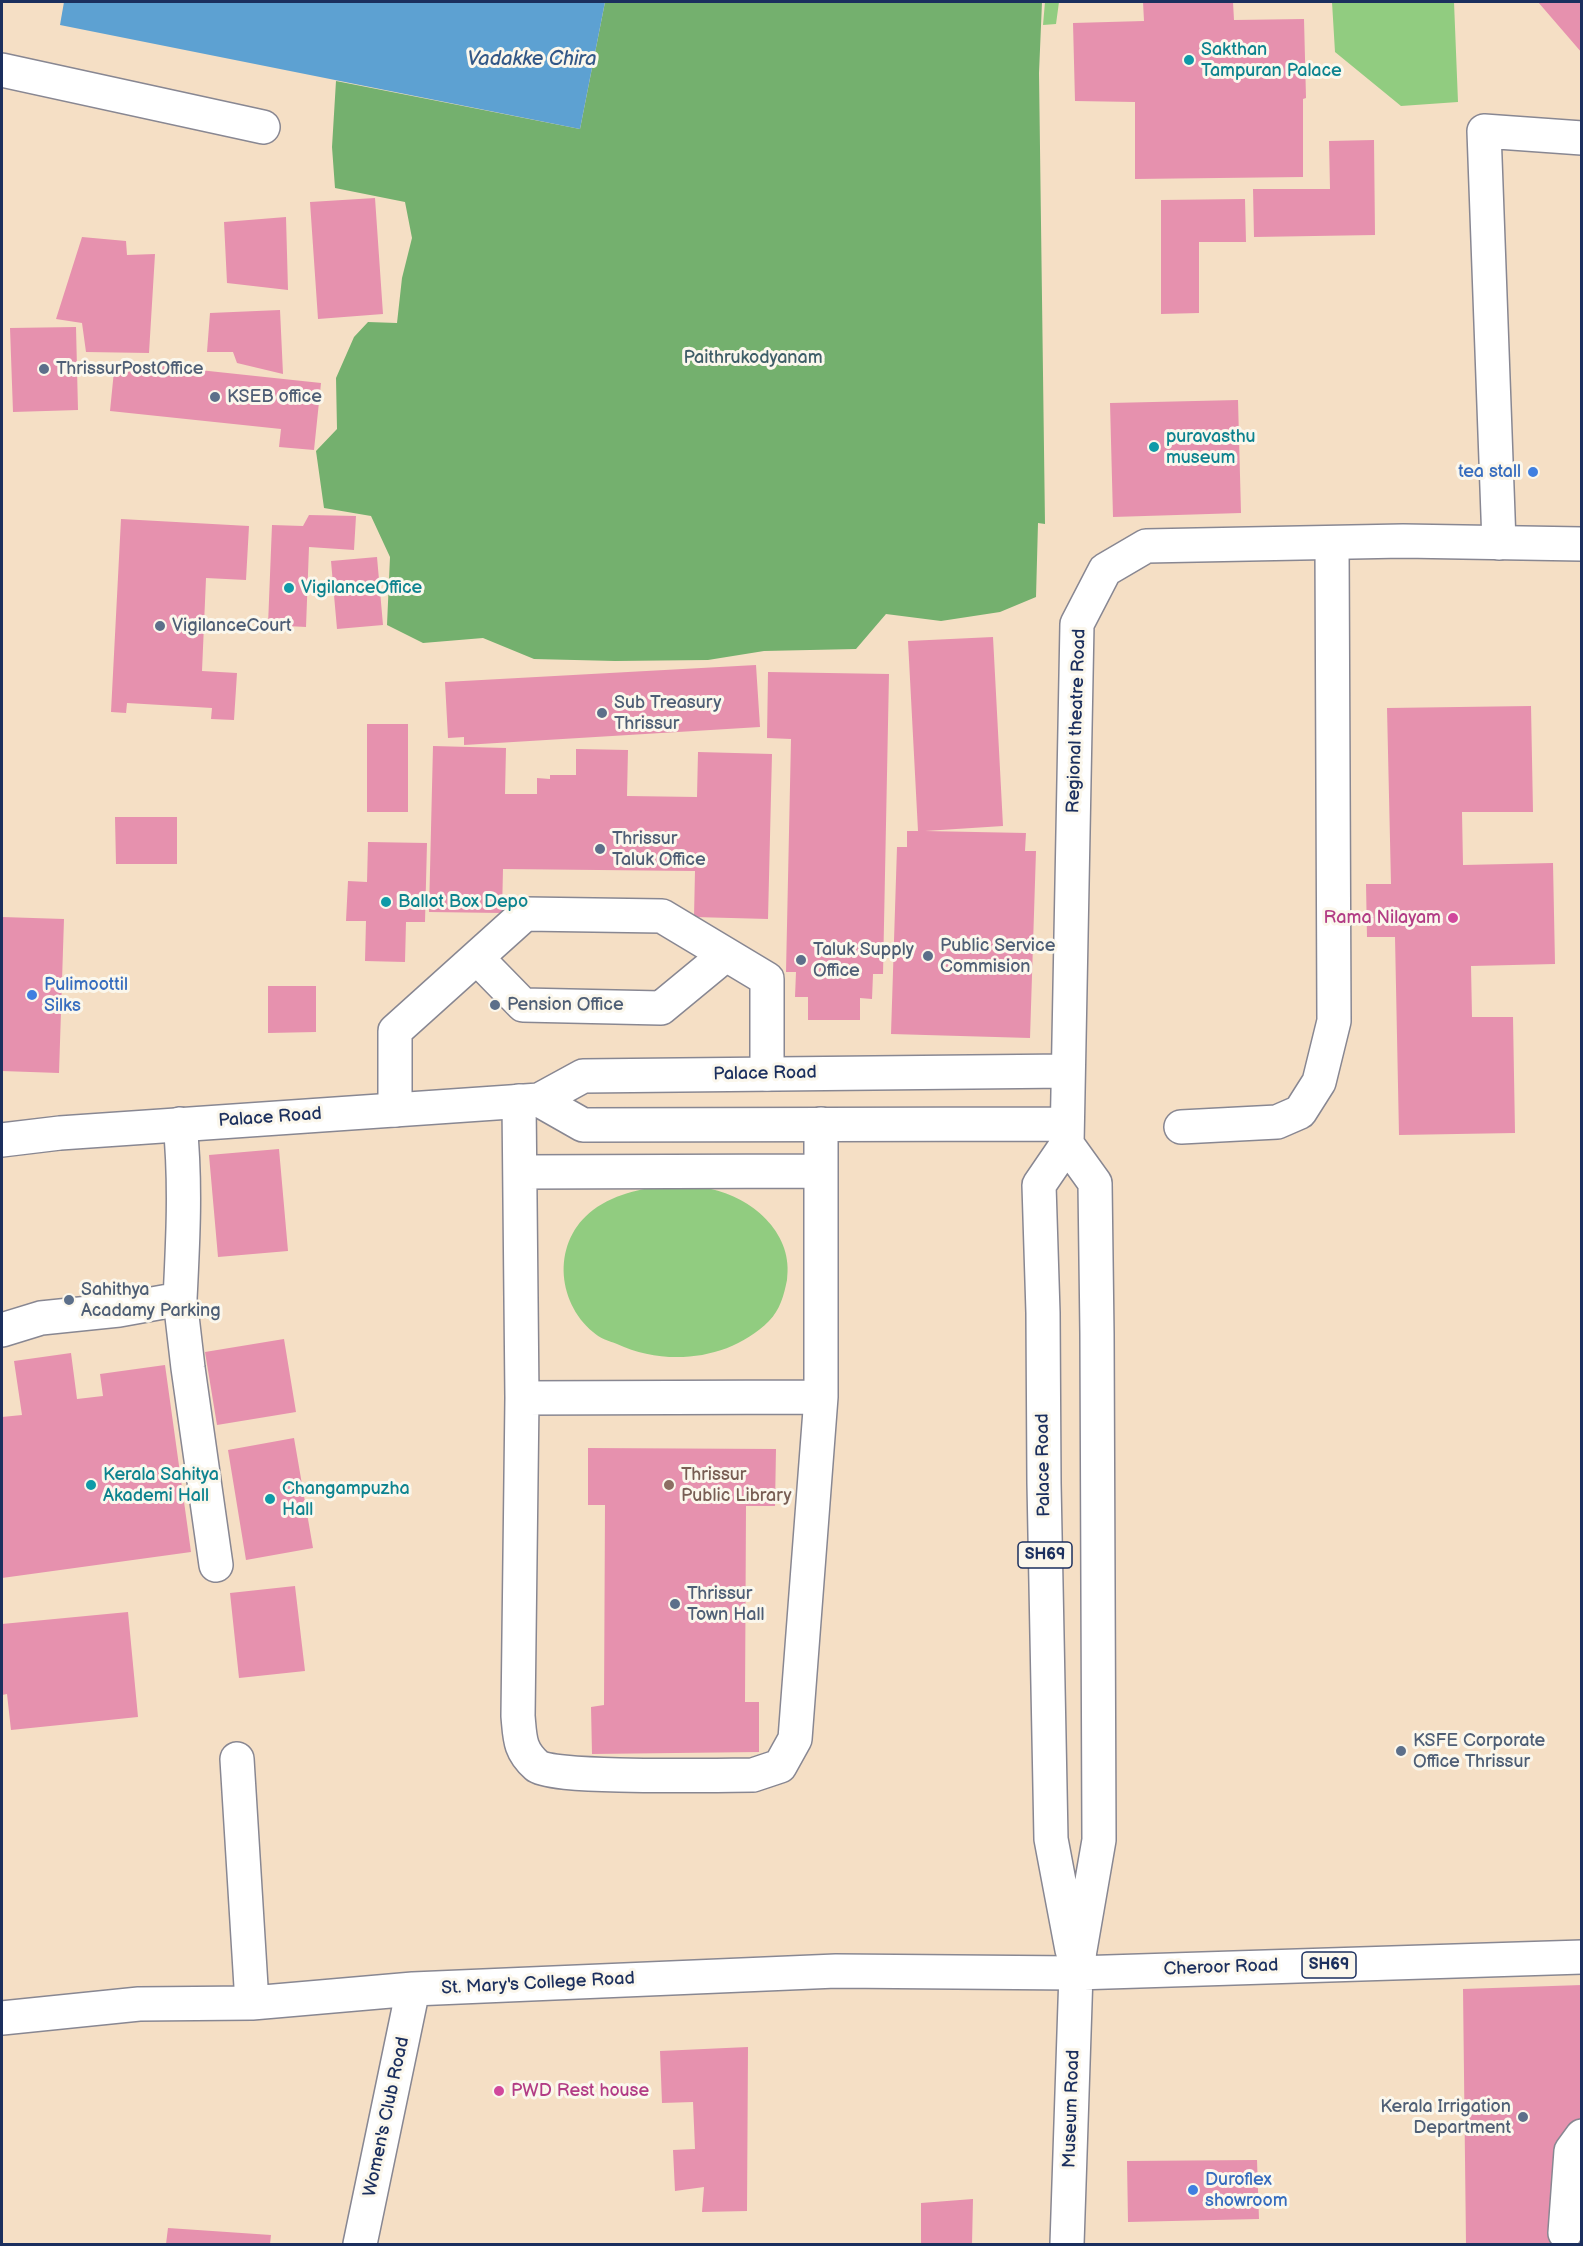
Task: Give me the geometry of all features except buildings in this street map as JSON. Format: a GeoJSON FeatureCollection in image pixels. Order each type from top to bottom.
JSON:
{"type":"FeatureCollection","features":[{"type":"Feature","properties":{"kind":"main road"},"geometry":{"type":"LineString","coordinates":[[2,70],[263,127]]}},
{"type":"Feature","properties":{"kind":"main road"},"geometry":{"type":"LineString","coordinates":[[1499,543],[1484,131],[1581,138]]}},
{"type":"Feature","properties":{"kind":"main road","name":"Regional theatre Road"},"geometry":{"type":"LineString","coordinates":[[1067,1134],[1077,624],[1105,570],[1146,546],[1403,541],[1581,544]]}},
{"type":"Feature","properties":{"kind":"main road"},"geometry":{"type":"LineString","coordinates":[[1181,1127],[1277,1122],[1300,1112],[1319,1082],[1334,1022],[1332,543]]}},
{"type":"Feature","properties":{"kind":"main road"},"geometry":{"type":"LineString","coordinates":[[395,1110],[395,1031],[525,915],[662,916],[724,956],[767,980],[767,1074]]}},
{"type":"Feature","properties":{"kind":"main road"},"geometry":{"type":"LineString","coordinates":[[478,958],[523,1005],[661,1008],[724,956]]}},
{"type":"Feature","properties":{"kind":"main road","name":"Palace Road"},"geometry":{"type":"LineString","coordinates":[[2,1140],[60,1133],[529,1100],[583,1076],[1068,1071]]}},
{"type":"Feature","properties":{"kind":"main road"},"geometry":{"type":"LineString","coordinates":[[821,1124],[821,1397],[795,1739],[780,1766],[753,1775],[572,1774],[538,1768],[521,1746],[518,1716],[522,1398],[521,1172],[529,1100],[583,1125],[821,1124],[1067,1134],[1095,1183],[1097,1334],[1099,1840],[1076,1973]]}},
{"type":"Feature","properties":{"kind":"main road"},"geometry":{"type":"LineString","coordinates":[[180,1124],[183,1152],[184,1228],[180,1299],[216,1565]]}},
{"type":"Feature","properties":{"kind":"main road","name":"Palace Road"},"geometry":{"type":"LineString","coordinates":[[1067,1134],[1039,1185],[1051,1839],[1076,1973]]}},
{"type":"Feature","properties":{"kind":"main road"},"geometry":{"type":"LineString","coordinates":[[521,1172],[821,1171]]}},
{"type":"Feature","properties":{"kind":"main road"},"geometry":{"type":"LineString","coordinates":[[2,1330],[41,1318],[119,1310],[180,1299]]}},
{"type":"Feature","properties":{"kind":"main road"},"geometry":{"type":"LineString","coordinates":[[522,1398],[821,1397]]}},
{"type":"Feature","properties":{"kind":"main road"},"geometry":{"type":"LineString","coordinates":[[237,1759],[252,2002]]}},
{"type":"Feature","properties":{"kind":"main road","name":"Cheroor Road"},"geometry":{"type":"LineString","coordinates":[[1076,1973],[1581,1957]]}},
{"type":"Feature","properties":{"kind":"main road","name":"St. Mary's College Road"},"geometry":{"type":"LineString","coordinates":[[2,2018],[139,2004],[252,2002],[413,1989],[836,1971],[1076,1973]]}},
{"type":"Feature","properties":{"kind":"main road","name":"Museum Road"},"geometry":{"type":"LineString","coordinates":[[1067,2244],[1076,1973]]}},
{"type":"Feature","properties":{"kind":"main road","name":"Women's Club Road"},"geometry":{"type":"LineString","coordinates":[[360,2244],[413,1989]]}},
{"type":"Feature","properties":{"kind":"main road"},"geometry":{"type":"LineString","coordinates":[[1564,2233],[1571,2151],[1581,2136]]}},
{"type":"Feature","properties":{"kind":"green space","name":"Paithrukodyanam"},"geometry":{"type":"Polygon","coordinates":[[[605,2],[1042,2],[1039,73],[1045,524],[1038,523],[1036,597],[1000,612],[941,621],[886,614],[856,649],[764,651],[708,660],[534,659],[483,638],[423,643],[387,625],[390,557],[371,516],[324,508],[316,451],[337,429],[336,378],[354,337],[368,322],[397,323],[402,278],[412,238],[405,202],[335,188],[332,147],[336,81],[580,129],[605,2]]]}},
{"type":"Feature","properties":{"kind":"green space"},"geometry":{"type":"Polygon","coordinates":[[[1045,2],[1059,2],[1056,24],[1043,25],[1045,2]]]}},
{"type":"Feature","properties":{"kind":"green space"},"geometry":{"type":"Polygon","coordinates":[[[1332,2],[1454,2],[1458,102],[1401,106],[1335,52],[1332,2]]]}},
{"type":"Feature","properties":{"kind":"green space"},"geometry":{"type":"Polygon","coordinates":[[[674,1184],[715,1190],[744,1202],[757,1211],[778,1234],[788,1264],[783,1297],[769,1321],[736,1344],[697,1356],[656,1356],[601,1338],[581,1319],[566,1288],[565,1254],[570,1238],[593,1210],[622,1195],[674,1184]]]}},
{"type":"Feature","properties":{"kind":"water","name":"Vadakke Chira"},"geometry":{"type":"Polygon","coordinates":[[[64,2],[605,2],[580,129],[60,25],[64,2]]]}},
{"type":"Feature","properties":{"kind":"place","name":"Sakthan Tampuran Palace"},"geometry":{"type":"Point","coordinates":[1189,60]}},
{"type":"Feature","properties":{"kind":"place","name":"ThrissurPostOffice"},"geometry":{"type":"Point","coordinates":[44,369]}},
{"type":"Feature","properties":{"kind":"place","name":"KSEB office"},"geometry":{"type":"Point","coordinates":[215,397]}},
{"type":"Feature","properties":{"kind":"place","name":"puravasthu museum"},"geometry":{"type":"Point","coordinates":[1154,447]}},
{"type":"Feature","properties":{"kind":"place","name":"tea stall"},"geometry":{"type":"Point","coordinates":[1533,472]}},
{"type":"Feature","properties":{"kind":"place","name":"VigilanceOffice"},"geometry":{"type":"Point","coordinates":[289,588]}},
{"type":"Feature","properties":{"kind":"place","name":"VigilanceCourt"},"geometry":{"type":"Point","coordinates":[160,626]}},
{"type":"Feature","properties":{"kind":"place","name":"Sub Treasury Thrissur"},"geometry":{"type":"Point","coordinates":[602,713]}},
{"type":"Feature","properties":{"kind":"place","name":"Thrissur Taluk Office"},"geometry":{"type":"Point","coordinates":[600,849]}},
{"type":"Feature","properties":{"kind":"place","name":"Ballot Box Depo"},"geometry":{"type":"Point","coordinates":[386,902]}},
{"type":"Feature","properties":{"kind":"place","name":"Rama Nilayam"},"geometry":{"type":"Point","coordinates":[1453,918]}},
{"type":"Feature","properties":{"kind":"place","name":"Public Service Commision"},"geometry":{"type":"Point","coordinates":[928,956]}},
{"type":"Feature","properties":{"kind":"place","name":"Taluk Supply Office"},"geometry":{"type":"Point","coordinates":[801,960]}},
{"type":"Feature","properties":{"kind":"place","name":"Pulimoottil Silks"},"geometry":{"type":"Point","coordinates":[32,995]}},
{"type":"Feature","properties":{"kind":"place","name":"Pension Office"},"geometry":{"type":"Point","coordinates":[495,1005]}},
{"type":"Feature","properties":{"kind":"place","name":"Sahithya Acadamy Parking"},"geometry":{"type":"Point","coordinates":[69,1300]}},
{"type":"Feature","properties":{"kind":"place","name":"Kerala Sahitya Akademi Hall"},"geometry":{"type":"Point","coordinates":[91,1485]}},
{"type":"Feature","properties":{"kind":"place","name":"Thrissur Public Library"},"geometry":{"type":"Point","coordinates":[669,1485]}},
{"type":"Feature","properties":{"kind":"place","name":"Changampuzha Hall"},"geometry":{"type":"Point","coordinates":[270,1499]}},
{"type":"Feature","properties":{"kind":"place","name":"Thrissur Town Hall"},"geometry":{"type":"Point","coordinates":[675,1604]}},
{"type":"Feature","properties":{"kind":"place","name":"KSFE Corporate Office Thrissur"},"geometry":{"type":"Point","coordinates":[1401,1751]}},
{"type":"Feature","properties":{"kind":"place","name":"PWD Rest house"},"geometry":{"type":"Point","coordinates":[499,2091]}},
{"type":"Feature","properties":{"kind":"place","name":"Kerala Irrigation Department"},"geometry":{"type":"Point","coordinates":[1523,2117]}},
{"type":"Feature","properties":{"kind":"place","name":"Duroflex showroom"},"geometry":{"type":"Point","coordinates":[1193,2190]}}]}
